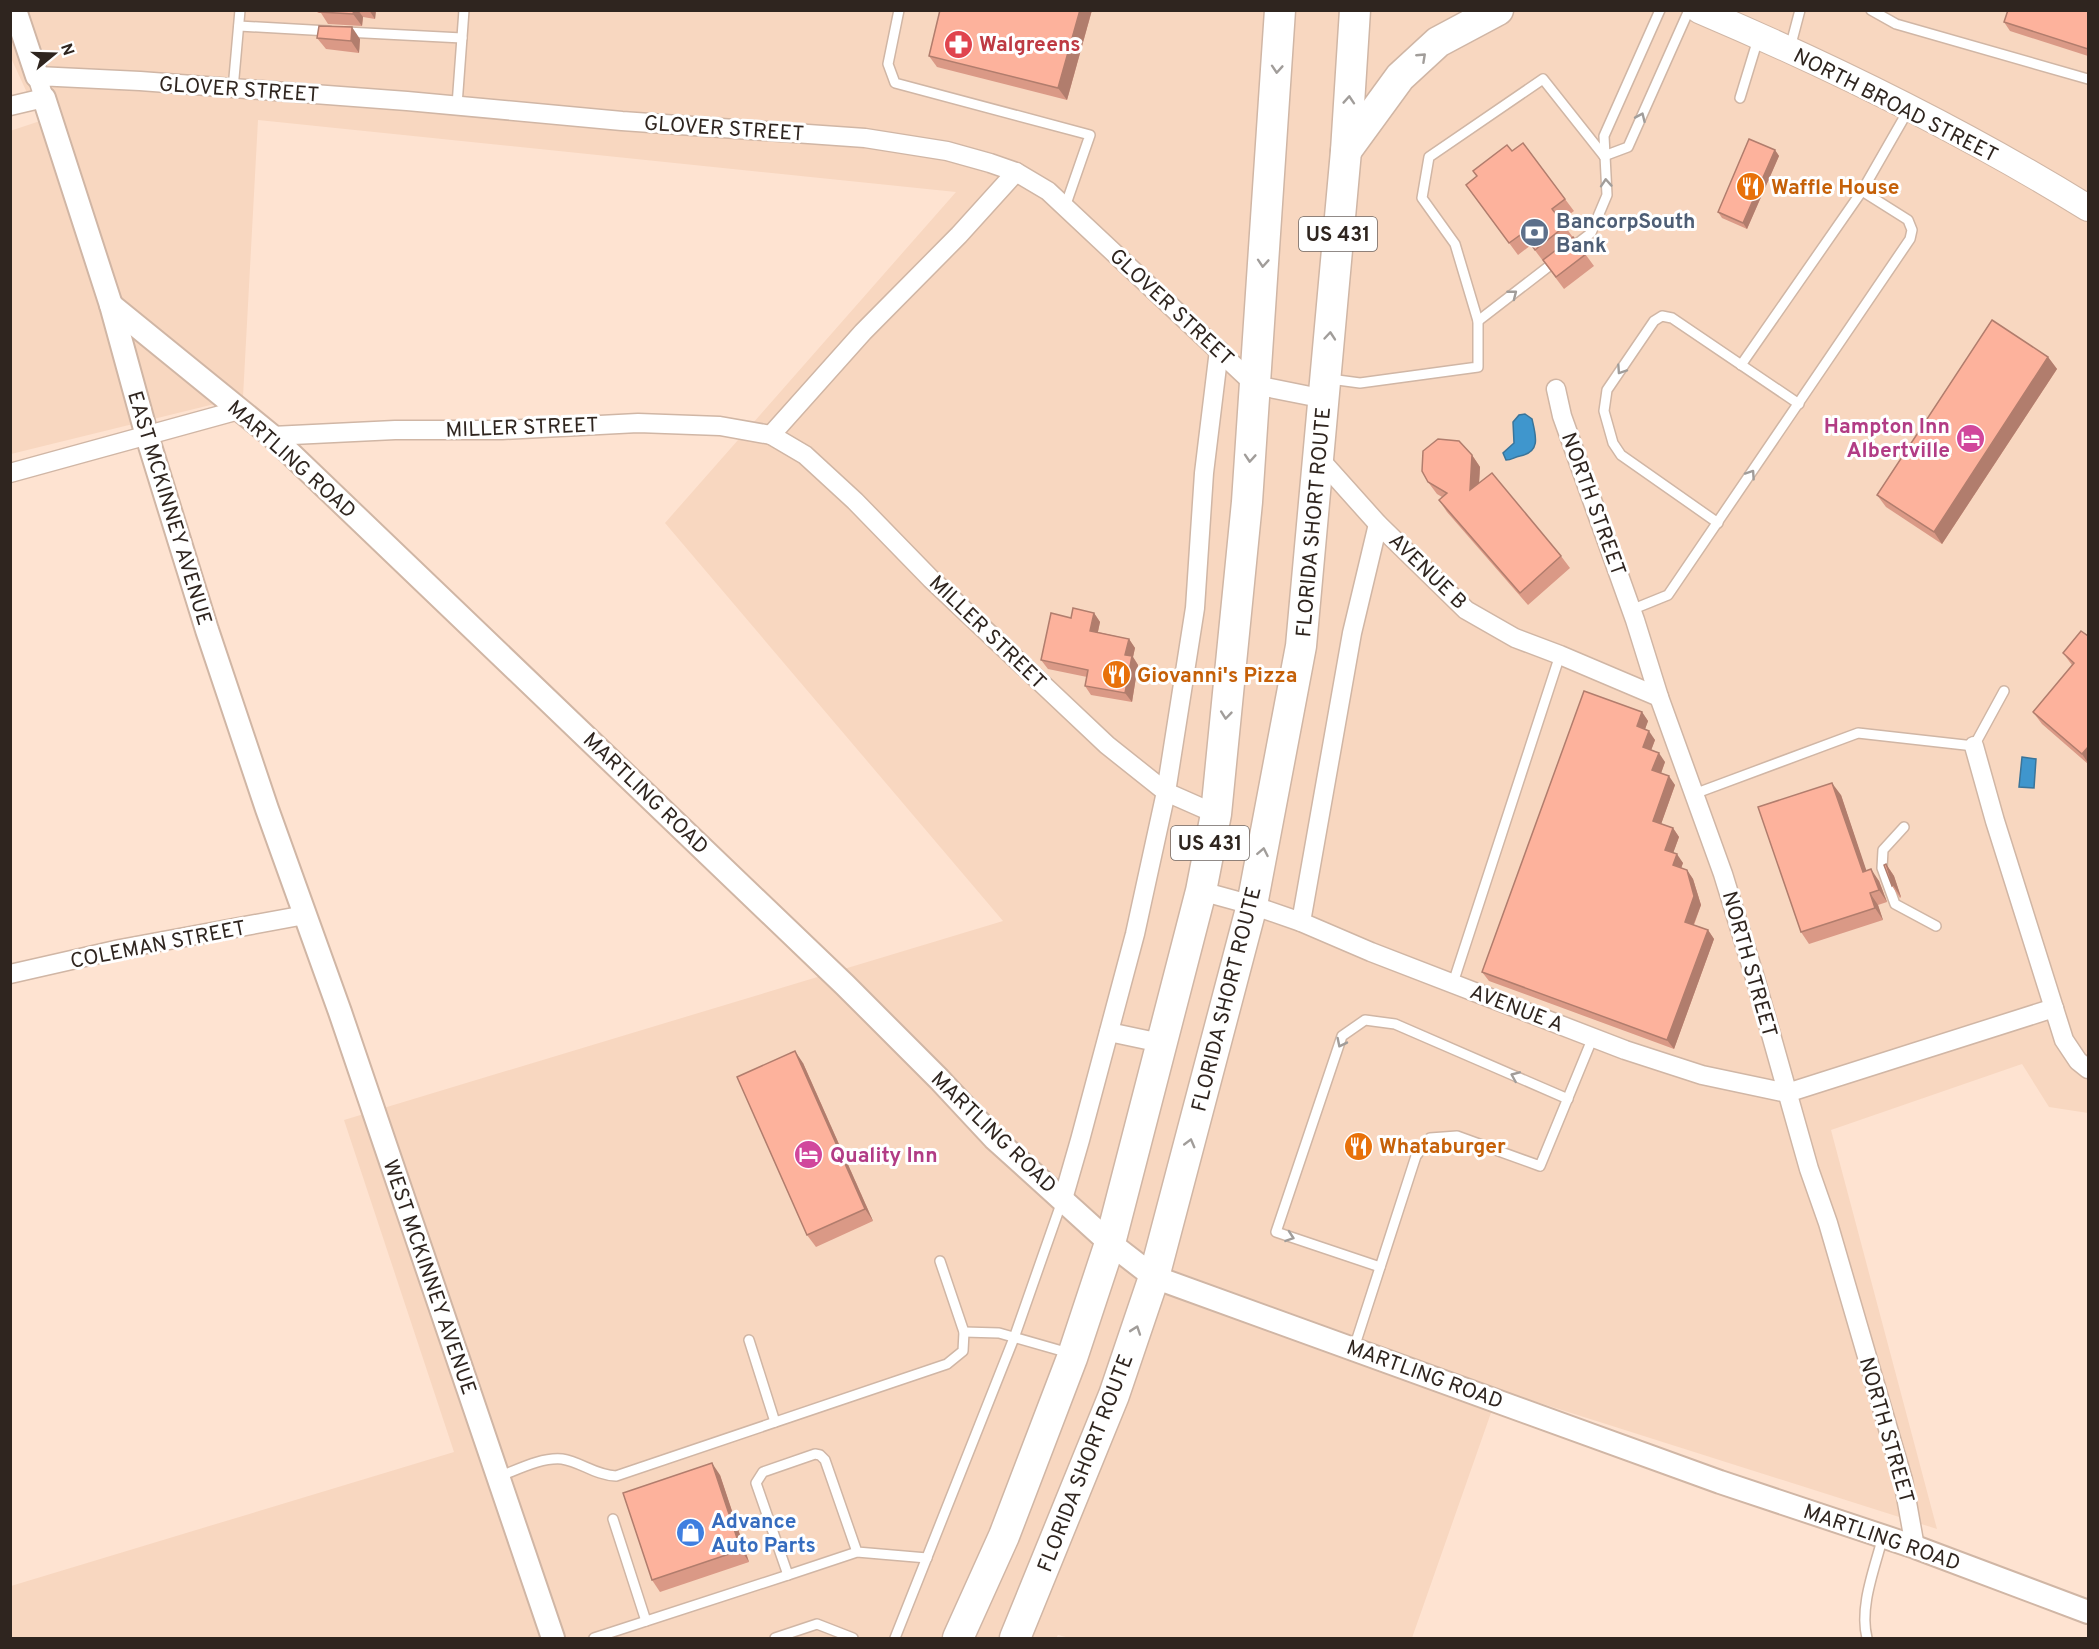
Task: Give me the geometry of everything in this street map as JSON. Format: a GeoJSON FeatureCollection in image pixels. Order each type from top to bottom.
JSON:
{"type":"FeatureCollection","features":[{"type":"Feature","properties":{"kind":"highway","name":"US 431"},"geometry":{"type":"LineString","coordinates":[[958,1638],[1004,1536],[1073,1354],[1110,1243],[1201,891],[1216,814],[1246,514],[1280,10]]}},
{"type":"Feature","properties":{"kind":"highway","name":"FLORIDA SHORT ROUTE"},"geometry":{"type":"LineString","coordinates":[[1015,1638],[1114,1395],[1154,1277],[1252,905],[1301,646],[1346,151],[1355,10]]}},
{"type":"Feature","properties":{"kind":"highway"},"geometry":{"type":"LineString","coordinates":[[1346,151],[1400,77],[1438,42],[1498,10]]}},
{"type":"Feature","properties":{"kind":"main road","name":"NORTH BROAD STREET"},"geometry":{"type":"LineString","coordinates":[[1699,10],[1789,50],[1955,132],[2088,208]]}},
{"type":"Feature","properties":{"kind":"street"},"geometry":{"type":"LineString","coordinates":[[10,106],[44,99],[15,10]]}},
{"type":"Feature","properties":{"kind":"street","name":"GLOVER STREET"},"geometry":{"type":"LineString","coordinates":[[37,76],[140,81],[457,105],[622,121],[865,138],[947,151],[1016,172],[1048,192],[1255,385]]}},
{"type":"Feature","properties":{"kind":"street","name":"EAST MCKINNEY AVENUE"},"geometry":{"type":"LineString","coordinates":[[44,99],[111,305],[147,436],[207,630],[305,915]]}},
{"type":"Feature","properties":{"kind":"street"},"geometry":{"type":"LineString","coordinates":[[771,435],[863,332],[949,245],[1016,172]]}},
{"type":"Feature","properties":{"kind":"street","name":"MARTLING ROAD"},"geometry":{"type":"LineString","coordinates":[[111,305],[272,436],[845,985],[994,1138],[1110,1243],[1154,1277],[1720,1482],[1915,1547],[2088,1612]]}},
{"type":"Feature","properties":{"kind":"street"},"geometry":{"type":"LineString","coordinates":[[1063,1199],[1135,934],[1166,792],[1195,608],[1204,473],[1219,350]]}},
{"type":"Feature","properties":{"kind":"street"},"geometry":{"type":"LineString","coordinates":[[1255,385],[1325,389]]}},
{"type":"Feature","properties":{"kind":"street","name":"NORTH STREET"},"geometry":{"type":"LineString","coordinates":[[1556,389],[1562,416],[1723,874],[1903,1480],[1915,1547]]}},
{"type":"Feature","properties":{"kind":"street"},"geometry":{"type":"LineString","coordinates":[[10,473],[239,410]]}},
{"type":"Feature","properties":{"kind":"street","name":"MILLER STREET"},"geometry":{"type":"LineString","coordinates":[[272,436],[395,430],[502,430],[638,423],[720,426],[771,435],[804,455],[847,493],[931,579],[1107,745],[1166,792],[1216,814]]}},
{"type":"Feature","properties":{"kind":"street","name":"AVENUE B"},"geometry":{"type":"LineString","coordinates":[[1318,457],[1378,524],[1466,610],[1515,638],[1659,697]]}},
{"type":"Feature","properties":{"kind":"street"},"geometry":{"type":"LineString","coordinates":[[1301,922],[1352,633],[1378,524]]}},
{"type":"Feature","properties":{"kind":"street"},"geometry":{"type":"LineString","coordinates":[[1974,746],[1995,821],[2064,1040],[2078,1060],[2088,1069]]}},
{"type":"Feature","properties":{"kind":"street","name":"AVENUE A"},"geometry":{"type":"LineString","coordinates":[[1201,891],[1301,922],[1371,952],[1593,1037],[1702,1075],[1787,1093]]}},
{"type":"Feature","properties":{"kind":"street","name":"COLEMAN STREET"},"geometry":{"type":"LineString","coordinates":[[10,974],[120,949],[305,915]]}},
{"type":"Feature","properties":{"kind":"street","name":"WEST MCKINNEY AVENUE"},"geometry":{"type":"LineString","coordinates":[[305,915],[553,1638]]}},
{"type":"Feature","properties":{"kind":"street"},"geometry":{"type":"LineString","coordinates":[[1787,1093],[2054,1008]]}},
{"type":"Feature","properties":{"kind":"street"},"geometry":{"type":"LineString","coordinates":[[1109,1032],[1161,1043]]}},
{"type":"Feature","properties":{"kind":"lane"},"geometry":{"type":"LineString","coordinates":[[233,89],[240,10]]}},
{"type":"Feature","properties":{"kind":"lane"},"geometry":{"type":"LineString","coordinates":[[457,105],[464,10]]}},
{"type":"Feature","properties":{"kind":"lane"},"geometry":{"type":"LineString","coordinates":[[899,10],[888,64],[895,83],[1090,135],[1065,207]]}},
{"type":"Feature","properties":{"kind":"lane"},"geometry":{"type":"LineString","coordinates":[[1478,321],[1591,233],[1606,195],[1604,136],[1660,10]]}},
{"type":"Feature","properties":{"kind":"lane"},"geometry":{"type":"LineString","coordinates":[[1604,156],[1628,147],[1689,10]]}},
{"type":"Feature","properties":{"kind":"lane"},"geometry":{"type":"LineString","coordinates":[[1789,50],[1800,10]]}},
{"type":"Feature","properties":{"kind":"lane"},"geometry":{"type":"LineString","coordinates":[[1871,10],[1896,24],[2088,79]]}},
{"type":"Feature","properties":{"kind":"lane"},"geometry":{"type":"LineString","coordinates":[[238,26],[462,38]]}},
{"type":"Feature","properties":{"kind":"lane"},"geometry":{"type":"LineString","coordinates":[[1740,98],[1759,36]]}},
{"type":"Feature","properties":{"kind":"lane"},"geometry":{"type":"LineString","coordinates":[[1325,389],[1478,367],[1478,321],[1455,244],[1422,198],[1429,157],[1543,80],[1604,156]]}},
{"type":"Feature","properties":{"kind":"lane"},"geometry":{"type":"LineString","coordinates":[[1741,365],[1862,190],[1909,109]]}},
{"type":"Feature","properties":{"kind":"lane"},"geometry":{"type":"LineString","coordinates":[[1631,609],[1668,595],[1910,239],[1912,230],[1908,220],[1862,190]]}},
{"type":"Feature","properties":{"kind":"lane"},"geometry":{"type":"LineString","coordinates":[[1718,523],[1621,455],[1613,443],[1604,411],[1607,390],[1654,321],[1662,316],[1672,318],[1799,404]]}},
{"type":"Feature","properties":{"kind":"lane"},"geometry":{"type":"LineString","coordinates":[[1453,983],[1560,655]]}},
{"type":"Feature","properties":{"kind":"lane"},"geometry":{"type":"LineString","coordinates":[[1694,794],[1857,734],[1974,746],[2004,691]]}},
{"type":"Feature","properties":{"kind":"lane"},"geometry":{"type":"LineString","coordinates":[[1904,827],[1883,850],[1882,868],[1895,904],[1936,926]]}},
{"type":"Feature","properties":{"kind":"lane"},"geometry":{"type":"LineString","coordinates":[[1380,1267],[1276,1232],[1342,1036],[1365,1020],[1395,1024],[1568,1099]]}},
{"type":"Feature","properties":{"kind":"lane"},"geometry":{"type":"LineString","coordinates":[[1354,1348],[1416,1156],[1430,1138],[1457,1136],[1540,1166],[1593,1037]]}},
{"type":"Feature","properties":{"kind":"lane"},"geometry":{"type":"LineString","coordinates":[[894,1638],[1014,1338],[1063,1199]]}},
{"type":"Feature","properties":{"kind":"lane"},"geometry":{"type":"LineString","coordinates":[[498,1477],[544,1461],[561,1459],[603,1475],[616,1476],[947,1364],[963,1351],[963,1332],[940,1261]]}},
{"type":"Feature","properties":{"kind":"lane"},"geometry":{"type":"LineString","coordinates":[[963,1332],[999,1334],[1073,1354]]}},
{"type":"Feature","properties":{"kind":"lane"},"geometry":{"type":"LineString","coordinates":[[749,1340],[775,1422]]}},
{"type":"Feature","properties":{"kind":"lane"},"geometry":{"type":"LineString","coordinates":[[788,1575],[756,1483],[763,1472],[815,1454],[825,1460],[857,1552]]}},
{"type":"Feature","properties":{"kind":"lane"},"geometry":{"type":"LineString","coordinates":[[613,1519],[646,1621]]}},
{"type":"Feature","properties":{"kind":"lane"},"geometry":{"type":"LineString","coordinates":[[1867,1638],[1865,1628],[1867,1601],[1883,1536]]}},
{"type":"Feature","properties":{"kind":"lane"},"geometry":{"type":"LineString","coordinates":[[594,1638],[857,1552],[927,1558]]}},
{"type":"Feature","properties":{"kind":"lane"},"geometry":{"type":"LineString","coordinates":[[775,1638],[817,1624],[853,1638]]}},
{"type":"Feature","properties":{"kind":"shaded area"},"geometry":{"type":"Polygon","coordinates":[[[11,11],[2088,11],[2088,1113],[2049,1107],[2022,1064],[1831,1130],[1937,1529],[1499,1390],[1412,1638],[1070,1638],[1058,1635],[1056,1638],[11,1638],[11,1586],[454,1452],[344,1120],[1003,921],[665,523],[956,192],[258,120],[243,397],[11,454],[10,131],[40,121],[11,58],[11,11]]]}},
{"type":"Feature","properties":{"kind":"water"},"geometry":{"type":"Polygon","coordinates":[[[1525,414],[1532,419],[1534,447],[1527,454],[1506,460],[1503,453],[1514,443],[1513,422],[1519,415],[1525,414]]]}},
{"type":"Feature","properties":{"kind":"water"},"geometry":{"type":"Polygon","coordinates":[[[2022,757],[2036,759],[2034,788],[2019,787],[2022,757]]]}},
{"type":"Feature","properties":{"kind":"building"},"geometry":{"type":"Polygon","coordinates":[[[320,10],[354,10],[353,14],[320,12],[320,10]]]}},
{"type":"Feature","properties":{"kind":"building","name":"Walgreens"},"geometry":{"type":"Polygon","coordinates":[[[940,10],[1080,10],[1058,88],[929,56],[940,10]]]}},
{"type":"Feature","properties":{"kind":"building"},"geometry":{"type":"Polygon","coordinates":[[[2008,10],[2088,10],[2088,49],[2004,22],[2008,10]]]}},
{"type":"Feature","properties":{"kind":"building"},"geometry":{"type":"Polygon","coordinates":[[[319,26],[352,27],[351,41],[317,38],[319,26]]]}},
{"type":"Feature","properties":{"kind":"building","name":"Waffle House"},"geometry":{"type":"Polygon","coordinates":[[[1749,139],[1775,150],[1743,223],[1718,212],[1749,139]]]}},
{"type":"Feature","properties":{"kind":"building","name":"BancorpSouth Bank"},"geometry":{"type":"Polygon","coordinates":[[[1523,143],[1565,199],[1552,209],[1565,226],[1535,250],[1523,233],[1509,243],[1466,185],[1477,176],[1473,171],[1507,145],[1512,151],[1523,143]]]}},
{"type":"Feature","properties":{"kind":"building"},"geometry":{"type":"Polygon","coordinates":[[[1573,237],[1586,254],[1556,277],[1543,260],[1573,237]]]}},
{"type":"Feature","properties":{"kind":"building","name":"Hampton Inn Albertville"},"geometry":{"type":"Polygon","coordinates":[[[1992,320],[2048,357],[1934,532],[1877,495],[1992,320]]]}},
{"type":"Feature","properties":{"kind":"building"},"geometry":{"type":"Polygon","coordinates":[[[1438,439],[1459,441],[1472,455],[1470,490],[1492,473],[1561,556],[1520,593],[1439,500],[1447,493],[1428,482],[1422,471],[1423,451],[1438,439]]]}},
{"type":"Feature","properties":{"kind":"building"},"geometry":{"type":"Polygon","coordinates":[[[1073,608],[1094,613],[1090,631],[1129,639],[1125,655],[1132,656],[1125,693],[1085,686],[1088,670],[1041,660],[1051,613],[1071,618],[1073,608]]]}},
{"type":"Feature","properties":{"kind":"building"},"geometry":{"type":"Polygon","coordinates":[[[2081,631],[2088,636],[2088,747],[2082,754],[2033,712],[2074,663],[2063,653],[2081,631]]]}},
{"type":"Feature","properties":{"kind":"building"},"geometry":{"type":"Polygon","coordinates":[[[1584,691],[1642,712],[1637,726],[1649,731],[1643,747],[1659,753],[1652,770],[1669,776],[1653,821],[1673,828],[1665,850],[1677,854],[1673,865],[1687,870],[1694,896],[1685,922],[1708,930],[1667,1040],[1482,972],[1584,691]]]}},
{"type":"Feature","properties":{"kind":"building"},"geometry":{"type":"Polygon","coordinates":[[[1832,783],[1863,872],[1871,869],[1879,890],[1870,893],[1875,908],[1801,932],[1758,807],[1832,783]]]}},
{"type":"Feature","properties":{"kind":"building"},"geometry":{"type":"Polygon","coordinates":[[[1886,864],[1893,885],[1892,886],[1884,865],[1886,864]]]}},
{"type":"Feature","properties":{"kind":"building","name":"Quality Inn"},"geometry":{"type":"Polygon","coordinates":[[[795,1051],[865,1209],[807,1235],[737,1077],[795,1051]]]}},
{"type":"Feature","properties":{"kind":"building","name":"Advance Auto Parts"},"geometry":{"type":"Polygon","coordinates":[[[712,1463],[741,1550],[652,1580],[623,1493],[712,1463]]]}},
{"type":"Feature","properties":{"kind":"place","name":"Walgreens"},"geometry":{"type":"Point","coordinates":[958,44]}},
{"type":"Feature","properties":{"kind":"place","name":"Waffle House"},"geometry":{"type":"Point","coordinates":[1750,187]}},
{"type":"Feature","properties":{"kind":"place","name":"BancorpSouth Bank"},"geometry":{"type":"Point","coordinates":[1535,233]}},
{"type":"Feature","properties":{"kind":"place","name":"Hampton Inn Albertville"},"geometry":{"type":"Point","coordinates":[1971,438]}},
{"type":"Feature","properties":{"kind":"place","name":"Giovanni's Pizza"},"geometry":{"type":"Point","coordinates":[1116,675]}},
{"type":"Feature","properties":{"kind":"place","name":"Whataburger"},"geometry":{"type":"Point","coordinates":[1358,1146]}},
{"type":"Feature","properties":{"kind":"place","name":"Quality Inn"},"geometry":{"type":"Point","coordinates":[809,1155]}},
{"type":"Feature","properties":{"kind":"place","name":"Advance Auto Parts"},"geometry":{"type":"Point","coordinates":[690,1533]}}]}
